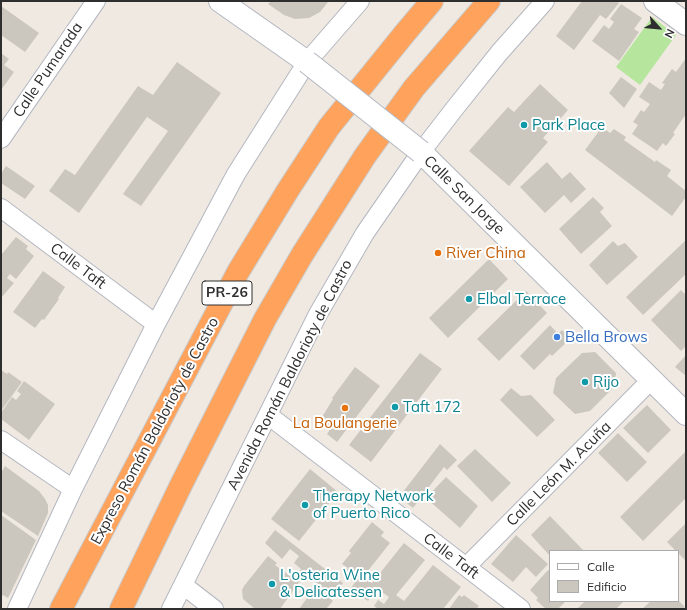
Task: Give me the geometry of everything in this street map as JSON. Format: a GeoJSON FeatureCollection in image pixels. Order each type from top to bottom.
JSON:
{"type":"FeatureCollection","features":[{"type":"Feature","properties":{"kind":"highway","name":"Expreso Román Baldorioty de Castro"},"geometry":{"type":"LineString","coordinates":[[61,609],[238,272],[288,190],[329,127],[404,33],[432,1]]}},
{"type":"Feature","properties":{"kind":"highway","name":"PR-26"},"geometry":{"type":"LineString","coordinates":[[121,609],[182,483],[265,319],[302,255],[365,156],[414,88],[489,1]]}},
{"type":"Feature","properties":{"kind":"street","name":"Calle Pumarada"},"geometry":{"type":"LineString","coordinates":[[1,139],[96,1]]}},
{"type":"Feature","properties":{"kind":"street","name":"Calle San Jorge"},"geometry":{"type":"LineString","coordinates":[[220,1],[307,62],[421,152],[686,414]]}},
{"type":"Feature","properties":{"kind":"street"},"geometry":{"type":"LineString","coordinates":[[17,609],[73,489],[156,324],[236,174],[307,62],[360,1]]}},
{"type":"Feature","properties":{"kind":"street","name":"Avenida Román Baldorioty de Castro"},"geometry":{"type":"LineString","coordinates":[[171,609],[318,314],[365,233],[421,152],[455,108],[499,53],[545,1]]}},
{"type":"Feature","properties":{"kind":"street"},"geometry":{"type":"LineString","coordinates":[[655,1],[686,24]]}},
{"type":"Feature","properties":{"kind":"street","name":"Calle Taft"},"geometry":{"type":"LineString","coordinates":[[1,208],[156,324]]}},
{"type":"Feature","properties":{"kind":"street","name":"Calle León M. Acuña"},"geometry":{"type":"LineString","coordinates":[[466,567],[651,380]]}},
{"type":"Feature","properties":{"kind":"street","name":"Calle Taft"},"geometry":{"type":"LineString","coordinates":[[268,415],[521,609]]}},
{"type":"Feature","properties":{"kind":"street"},"geometry":{"type":"LineString","coordinates":[[1,440],[73,489]]}},
{"type":"Feature","properties":{"kind":"street"},"geometry":{"type":"LineString","coordinates":[[183,586],[214,609]]}},
{"type":"Feature","properties":{"kind":"green space"},"geometry":{"type":"Polygon","coordinates":[[[652,17],[676,35],[640,85],[616,67],[652,17]]]}},
{"type":"Feature","properties":{"kind":"building"},"geometry":{"type":"Polygon","coordinates":[[[271,1],[329,1],[320,12],[309,18],[295,19],[284,15],[268,4],[271,1]]]}},
{"type":"Feature","properties":{"kind":"building"},"geometry":{"type":"Polygon","coordinates":[[[582,1],[616,1],[619,3],[606,19],[600,15],[574,50],[556,36],[582,1]]]}},
{"type":"Feature","properties":{"kind":"building"},"geometry":{"type":"Polygon","coordinates":[[[621,4],[642,18],[634,29],[639,32],[619,61],[592,41],[604,25],[609,29],[614,22],[610,19],[621,4]]]}},
{"type":"Feature","properties":{"kind":"building"},"geometry":{"type":"Polygon","coordinates":[[[1,6],[39,33],[25,52],[1,35],[1,6]]]}},
{"type":"Feature","properties":{"kind":"building"},"geometry":{"type":"Polygon","coordinates":[[[1,53],[9,59],[4,65],[14,72],[1,90],[1,53]]]}},
{"type":"Feature","properties":{"kind":"building"},"geometry":{"type":"Polygon","coordinates":[[[686,58],[686,114],[673,133],[675,134],[666,146],[663,143],[657,151],[632,134],[638,125],[633,122],[641,110],[644,112],[650,104],[639,97],[649,82],[661,90],[665,84],[662,83],[672,69],[676,72],[686,58]]]}},
{"type":"Feature","properties":{"kind":"building"},"geometry":{"type":"Polygon","coordinates":[[[177,62],[221,93],[141,206],[123,194],[168,131],[147,117],[79,213],[49,191],[65,169],[75,175],[138,86],[153,95],[177,62]]]}},
{"type":"Feature","properties":{"kind":"building"},"geometry":{"type":"Polygon","coordinates":[[[621,77],[637,89],[624,108],[609,93],[621,77]]]}},
{"type":"Feature","properties":{"kind":"building","name":"Park Place"},"geometry":{"type":"Polygon","coordinates":[[[540,84],[568,110],[543,138],[548,142],[509,186],[469,151],[508,107],[514,112],[540,84]]]}},
{"type":"Feature","properties":{"kind":"building"},"geometry":{"type":"Polygon","coordinates":[[[602,127],[610,133],[614,129],[626,137],[624,140],[655,162],[656,160],[671,170],[667,176],[686,191],[686,197],[672,216],[585,150],[602,127]]]}},
{"type":"Feature","properties":{"kind":"building"},"geometry":{"type":"Polygon","coordinates":[[[547,162],[562,179],[570,172],[586,189],[571,203],[564,195],[545,213],[520,187],[547,162]]]}},
{"type":"Feature","properties":{"kind":"building"},"geometry":{"type":"Polygon","coordinates":[[[6,166],[35,186],[25,199],[1,183],[1,174],[6,166]]]}},
{"type":"Feature","properties":{"kind":"building"},"geometry":{"type":"Polygon","coordinates":[[[593,197],[604,208],[600,212],[612,226],[581,254],[559,229],[593,197]]]}},
{"type":"Feature","properties":{"kind":"building"},"geometry":{"type":"Polygon","coordinates":[[[16,237],[28,246],[26,249],[34,256],[16,279],[10,274],[7,278],[14,283],[1,298],[1,255],[16,237]]]}},
{"type":"Feature","properties":{"kind":"building"},"geometry":{"type":"Polygon","coordinates":[[[686,240],[686,274],[643,315],[626,297],[686,240]]]}},
{"type":"Feature","properties":{"kind":"building"},"geometry":{"type":"Polygon","coordinates":[[[613,241],[618,246],[625,243],[638,257],[607,285],[589,265],[613,241]]]}},
{"type":"Feature","properties":{"kind":"building","name":"Elbal Terrace"},"geometry":{"type":"Polygon","coordinates":[[[489,259],[508,279],[448,338],[429,318],[489,259]]]}},
{"type":"Feature","properties":{"kind":"building"},"geometry":{"type":"Polygon","coordinates":[[[43,271],[65,287],[58,298],[59,299],[44,320],[42,319],[35,328],[13,312],[43,271]]]}},
{"type":"Feature","properties":{"kind":"building"},"geometry":{"type":"Polygon","coordinates":[[[681,290],[686,295],[686,346],[681,351],[651,320],[681,290]]]}},
{"type":"Feature","properties":{"kind":"building"},"geometry":{"type":"Polygon","coordinates":[[[526,291],[547,313],[499,361],[477,339],[526,291]]]}},
{"type":"Feature","properties":{"kind":"building"},"geometry":{"type":"Polygon","coordinates":[[[550,325],[558,334],[562,330],[571,338],[552,356],[550,354],[534,370],[520,356],[550,325]]]}},
{"type":"Feature","properties":{"kind":"building","name":"Rijo"},"geometry":{"type":"Polygon","coordinates":[[[595,352],[616,373],[614,387],[590,411],[575,414],[553,393],[556,378],[582,353],[595,352]]]}},
{"type":"Feature","properties":{"kind":"building","name":"Taft 172"},"geometry":{"type":"Polygon","coordinates":[[[420,353],[442,369],[371,462],[349,445],[420,353]]]}},
{"type":"Feature","properties":{"kind":"building"},"geometry":{"type":"Polygon","coordinates":[[[686,355],[686,376],[675,367],[686,355]]]}},
{"type":"Feature","properties":{"kind":"building","name":"La Boulangerie"},"geometry":{"type":"Polygon","coordinates":[[[355,367],[380,386],[337,442],[327,434],[331,428],[322,421],[324,418],[322,417],[333,399],[332,398],[355,367]]]}},
{"type":"Feature","properties":{"kind":"building"},"geometry":{"type":"Polygon","coordinates":[[[1,370],[7,374],[8,372],[22,382],[1,411],[1,370]]]}},
{"type":"Feature","properties":{"kind":"building"},"geometry":{"type":"Polygon","coordinates":[[[24,381],[55,404],[29,440],[1,419],[1,413],[12,397],[16,400],[21,394],[17,391],[24,381]]]}},
{"type":"Feature","properties":{"kind":"building"},"geometry":{"type":"Polygon","coordinates":[[[511,388],[521,396],[531,395],[555,420],[537,437],[500,400],[511,388]]]}},
{"type":"Feature","properties":{"kind":"building"},"geometry":{"type":"Polygon","coordinates":[[[647,405],[671,430],[648,453],[623,428],[647,405]]]}},
{"type":"Feature","properties":{"kind":"building"},"geometry":{"type":"Polygon","coordinates":[[[618,433],[647,462],[627,482],[598,453],[618,433]]]}},
{"type":"Feature","properties":{"kind":"building"},"geometry":{"type":"Polygon","coordinates":[[[440,444],[457,460],[447,470],[444,467],[413,508],[399,497],[440,444]]]}},
{"type":"Feature","properties":{"kind":"building"},"geometry":{"type":"Polygon","coordinates":[[[475,449],[511,483],[492,502],[457,466],[475,449]]]}},
{"type":"Feature","properties":{"kind":"building"},"geometry":{"type":"Polygon","coordinates":[[[686,451],[686,498],[643,541],[620,517],[686,451]]]}},
{"type":"Feature","properties":{"kind":"building"},"geometry":{"type":"Polygon","coordinates":[[[5,466],[39,491],[48,505],[48,513],[38,536],[1,511],[1,473],[5,466]]]}},
{"type":"Feature","properties":{"kind":"building","name":"Therapy Network of Puerto Rico"},"geometry":{"type":"Polygon","coordinates":[[[310,469],[338,492],[299,541],[271,519],[310,469]]]}},
{"type":"Feature","properties":{"kind":"building"},"geometry":{"type":"Polygon","coordinates":[[[446,477],[478,506],[460,528],[426,498],[446,477]]]}},
{"type":"Feature","properties":{"kind":"building"},"geometry":{"type":"Polygon","coordinates":[[[1,515],[36,540],[8,598],[3,595],[1,597],[1,515]]]}},
{"type":"Feature","properties":{"kind":"building"},"geometry":{"type":"Polygon","coordinates":[[[550,516],[583,550],[549,550],[549,555],[531,535],[550,516]]]}},
{"type":"Feature","properties":{"kind":"building"},"geometry":{"type":"Polygon","coordinates":[[[372,522],[384,532],[381,536],[390,543],[363,577],[372,583],[404,543],[425,560],[396,595],[404,601],[433,565],[461,587],[443,609],[378,609],[374,606],[378,600],[384,604],[389,597],[382,592],[380,595],[375,591],[368,601],[351,588],[356,581],[345,572],[348,568],[342,564],[351,553],[349,551],[372,522]]]}},
{"type":"Feature","properties":{"kind":"building"},"geometry":{"type":"Polygon","coordinates":[[[686,523],[686,561],[679,554],[679,550],[675,550],[667,542],[686,523]]]}},
{"type":"Feature","properties":{"kind":"building"},"geometry":{"type":"Polygon","coordinates":[[[275,530],[343,583],[333,595],[313,580],[310,582],[298,573],[301,569],[294,563],[299,556],[290,549],[282,559],[265,543],[275,530]]]}},
{"type":"Feature","properties":{"kind":"building"},"geometry":{"type":"Polygon","coordinates":[[[516,535],[548,564],[536,577],[526,567],[513,582],[491,564],[516,535]]]}},
{"type":"Feature","properties":{"kind":"building","name":"L'osteria Wine & Delicatessen"},"geometry":{"type":"Polygon","coordinates":[[[268,556],[277,563],[275,565],[300,581],[280,609],[255,609],[243,599],[242,590],[268,556]]]}},
{"type":"Feature","properties":{"kind":"building"},"geometry":{"type":"Polygon","coordinates":[[[548,570],[549,602],[565,602],[558,609],[546,609],[536,600],[538,598],[530,590],[548,570]]]}},
{"type":"Feature","properties":{"kind":"building"},"geometry":{"type":"Polygon","coordinates":[[[316,586],[333,601],[326,609],[299,609],[316,586]]]}},
{"type":"Feature","properties":{"kind":"building"},"geometry":{"type":"Polygon","coordinates":[[[459,595],[462,597],[464,595],[479,606],[476,609],[449,609],[459,595]]]}},
{"type":"Feature","properties":{"kind":"building"},"geometry":{"type":"Polygon","coordinates":[[[679,601],[685,607],[682,609],[642,609],[650,602],[679,601]]]}},
{"type":"Feature","properties":{"kind":"building"},"geometry":{"type":"Polygon","coordinates":[[[584,602],[623,602],[616,609],[577,609],[584,602]]]}},
{"type":"Feature","properties":{"kind":"place","name":"Park Place"},"geometry":{"type":"Point","coordinates":[524,125]}},
{"type":"Feature","properties":{"kind":"place","name":"River China"},"geometry":{"type":"Point","coordinates":[438,253]}},
{"type":"Feature","properties":{"kind":"place","name":"Elbal Terrace"},"geometry":{"type":"Point","coordinates":[469,299]}},
{"type":"Feature","properties":{"kind":"place","name":"Bella Brows"},"geometry":{"type":"Point","coordinates":[557,337]}},
{"type":"Feature","properties":{"kind":"place","name":"Rijo"},"geometry":{"type":"Point","coordinates":[585,382]}},
{"type":"Feature","properties":{"kind":"place","name":"Taft 172"},"geometry":{"type":"Point","coordinates":[395,407]}},
{"type":"Feature","properties":{"kind":"place","name":"La Boulangerie"},"geometry":{"type":"Point","coordinates":[345,408]}},
{"type":"Feature","properties":{"kind":"place","name":"Therapy Network of Puerto Rico"},"geometry":{"type":"Point","coordinates":[305,505]}},
{"type":"Feature","properties":{"kind":"place","name":"L'osteria Wine & Delicatessen"},"geometry":{"type":"Point","coordinates":[272,584]}}]}
